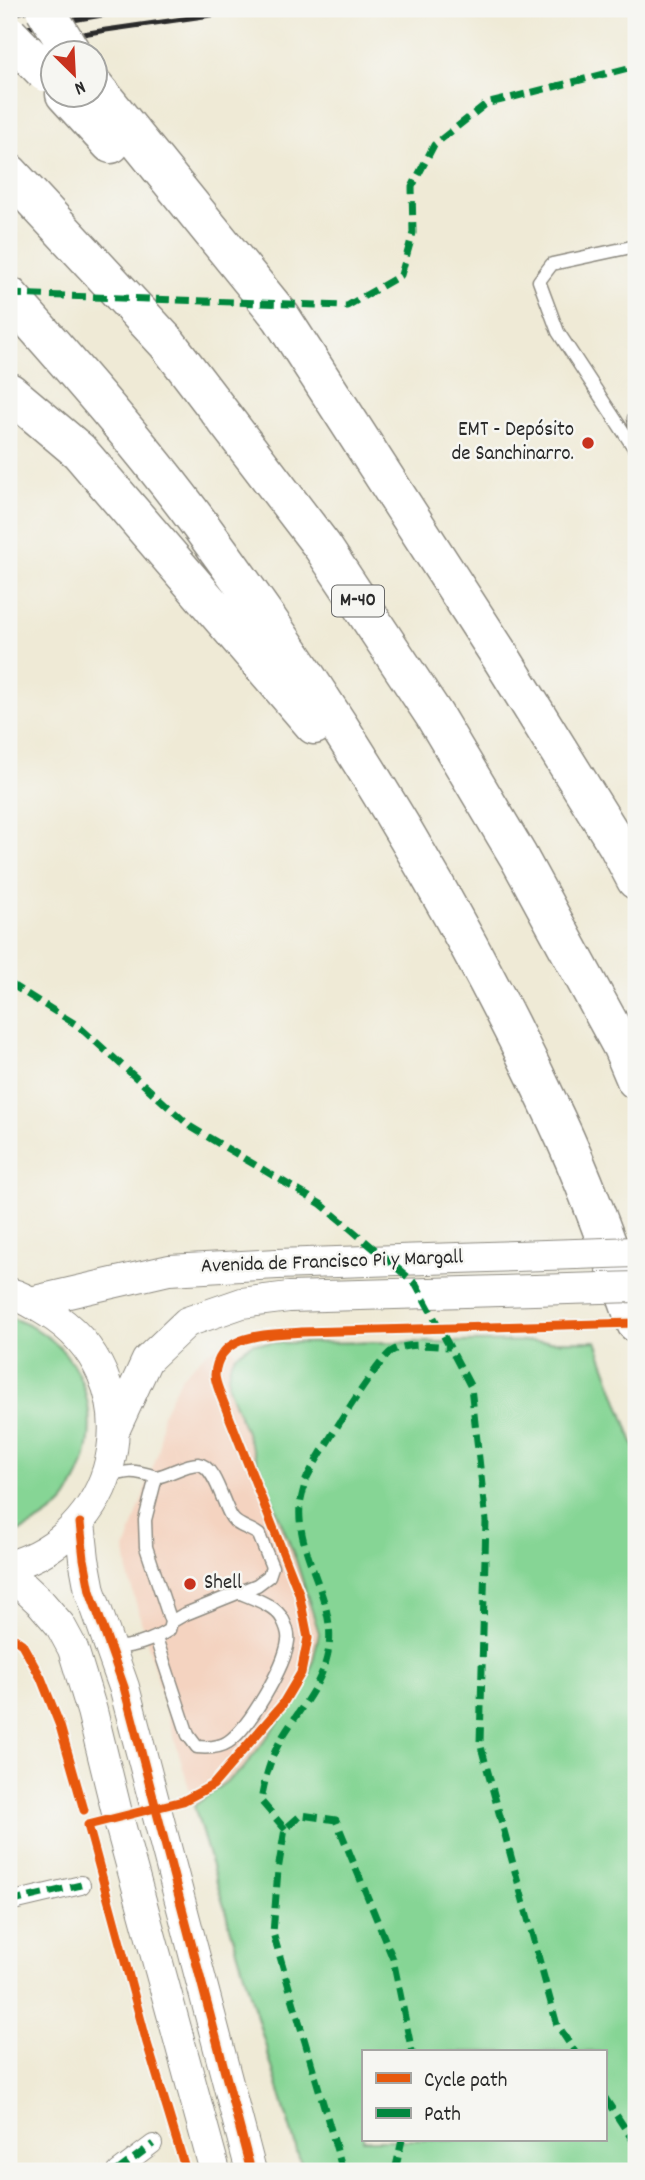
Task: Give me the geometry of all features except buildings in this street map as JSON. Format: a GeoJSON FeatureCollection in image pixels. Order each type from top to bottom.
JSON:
{"type":"FeatureCollection","features":[{"type":"Feature","properties":{"kind":"highway"},"geometry":{"type":"LineString","coordinates":[[45,9],[51,38]]}},
{"type":"Feature","properties":{"kind":"highway"},"geometry":{"type":"LineString","coordinates":[[9,35],[38,59]]}},
{"type":"Feature","properties":{"kind":"highway"},"geometry":{"type":"LineString","coordinates":[[108,103],[281,317],[502,659],[618,846],[636,880]]}},
{"type":"Feature","properties":{"kind":"highway"},"geometry":{"type":"LineString","coordinates":[[86,108],[265,328],[396,496]]}},
{"type":"Feature","properties":{"kind":"highway","name":"M-40"},"geometry":{"type":"LineString","coordinates":[[9,173],[167,343],[322,546],[434,715],[511,845],[622,1047],[636,1080]]}},
{"type":"Feature","properties":{"kind":"highway"},"geometry":{"type":"LineString","coordinates":[[9,296],[86,383],[199,523],[303,670],[396,820],[458,922],[556,1120],[598,1219],[636,1323]]}},
{"type":"Feature","properties":{"kind":"highway"},"geometry":{"type":"LineString","coordinates":[[9,392],[79,451],[396,820]]}},
{"type":"Feature","properties":{"kind":"highway"},"geometry":{"type":"LineString","coordinates":[[322,546],[433,679],[531,831],[636,1029]]}},
{"type":"Feature","properties":{"kind":"street","name":"Avenida de Francisco Pi y Margall"},"geometry":{"type":"LineString","coordinates":[[20,1297],[169,1270],[636,1252]]}},
{"type":"Feature","properties":{"kind":"street","name":"Avenida de Francisco Pi y Margall"},"geometry":{"type":"LineString","coordinates":[[115,1429],[148,1360],[187,1322],[242,1303],[289,1297],[636,1287]]}},
{"type":"Feature","properties":{"kind":"street"},"geometry":{"type":"LineString","coordinates":[[9,1566],[44,1552],[80,1523],[99,1495],[112,1458],[115,1429],[108,1389],[91,1353],[64,1323],[20,1297]]}},
{"type":"Feature","properties":{"kind":"street"},"geometry":{"type":"LineString","coordinates":[[80,1523],[83,1559],[90,1591],[124,1687],[251,2171]]}},
{"type":"Feature","properties":{"kind":"street"},"geometry":{"type":"LineString","coordinates":[[9,1573],[60,1625],[73,1649],[215,2171]]}},
{"type":"Feature","properties":{"kind":"street"},"geometry":{"type":"LineString","coordinates":[[9,1902],[81,1885]]}},
{"type":"Feature","properties":{"kind":"street"},"geometry":{"type":"LineString","coordinates":[[117,2171],[153,2144]]}},
{"type":"Feature","properties":{"kind":"lane"},"geometry":{"type":"LineString","coordinates":[[636,246],[552,264],[539,281],[558,332],[636,451]]}},
{"type":"Feature","properties":{"kind":"lane"},"geometry":{"type":"LineString","coordinates":[[636,416],[636,431]]}},
{"type":"Feature","properties":{"kind":"lane"},"geometry":{"type":"LineString","coordinates":[[105,1478],[125,1471],[156,1477],[195,1464],[204,1466],[211,1472],[232,1517],[238,1524],[259,1535],[272,1567],[269,1576],[257,1585],[171,1622]]}},
{"type":"Feature","properties":{"kind":"lane"},"geometry":{"type":"LineString","coordinates":[[111,1648],[139,1644],[169,1630],[171,1622],[146,1547],[145,1520],[156,1477]]}},
{"type":"Feature","properties":{"kind":"lane"},"geometry":{"type":"LineString","coordinates":[[156,1638],[188,1735],[197,1747],[212,1748],[227,1743],[242,1730],[282,1664],[289,1638],[282,1617],[263,1602],[238,1592]]}},
{"type":"Feature","properties":{"kind":"shaded area"},"geometry":{"type":"Polygon","coordinates":[[[227,1341],[236,1353],[227,1369],[296,1560],[319,1633],[310,1675],[290,1707],[243,1769],[194,1806],[129,1579],[125,1550],[159,1449],[162,1415],[181,1377],[207,1352],[227,1341]]]}},
{"type":"Feature","properties":{"kind":"green space"},"geometry":{"type":"Polygon","coordinates":[[[9,1317],[42,1333],[59,1347],[72,1363],[82,1382],[90,1424],[83,1466],[66,1499],[44,1518],[9,1536],[9,1317]]]}},
{"type":"Feature","properties":{"kind":"green space"},"geometry":{"type":"Polygon","coordinates":[[[596,1341],[636,1451],[636,2171],[303,2171],[194,1806],[243,1769],[290,1707],[310,1675],[319,1633],[296,1560],[228,1387],[228,1371],[232,1360],[253,1343],[596,1341]]]}},
{"type":"Feature","properties":{"kind":"railway"},"geometry":{"type":"LineString","coordinates":[[9,14],[37,9]]}},
{"type":"Feature","properties":{"kind":"railway"},"geometry":{"type":"LineString","coordinates":[[9,31],[137,9]]}},
{"type":"Feature","properties":{"kind":"railway"},"geometry":{"type":"LineString","coordinates":[[9,47],[253,9]]}},
{"type":"Feature","properties":{"kind":"marked path"},"geometry":{"type":"LineString","coordinates":[[9,294],[347,306],[401,275],[413,233],[412,187],[434,145],[486,104],[636,66]]}},
{"type":"Feature","properties":{"kind":"marked path"},"geometry":{"type":"LineString","coordinates":[[9,983],[77,1025],[191,1127],[321,1204],[416,1284],[471,1387],[486,1521],[480,1743],[557,2025],[574,2050]]}},
{"type":"Feature","properties":{"kind":"marked path"},"geometry":{"type":"LineString","coordinates":[[285,1829],[261,1801],[264,1784],[279,1744],[324,1668],[330,1638],[324,1600],[304,1544],[301,1525],[300,1506],[306,1480],[360,1391],[392,1351],[413,1346],[450,1347]]}},
{"type":"Feature","properties":{"kind":"marked path"},"geometry":{"type":"LineString","coordinates":[[343,2171],[273,1933],[278,1870],[285,1829],[301,1815],[336,1820],[393,1959],[412,2050]]}},
{"type":"Feature","properties":{"kind":"marked path"},"geometry":{"type":"LineString","coordinates":[[9,1902],[81,1885]]}},
{"type":"Feature","properties":{"kind":"marked path"},"geometry":{"type":"LineString","coordinates":[[606,2100],[636,2145]]}},
{"type":"Feature","properties":{"kind":"marked path"},"geometry":{"type":"LineString","coordinates":[[395,2171],[402,2142]]}},
{"type":"Feature","properties":{"kind":"marked path"},"geometry":{"type":"LineString","coordinates":[[117,2171],[153,2144]]}},
{"type":"Feature","properties":{"kind":"cycle path"},"geometry":{"type":"LineString","coordinates":[[186,2171],[147,2043],[88,1825],[183,1801],[213,1785],[282,1705],[301,1673],[308,1638],[299,1593],[217,1386],[215,1375],[218,1361],[226,1350],[236,1343],[262,1335],[636,1323]]}},
{"type":"Feature","properties":{"kind":"cycle path"},"geometry":{"type":"LineString","coordinates":[[80,1523],[90,1591],[124,1687],[251,2171]]}},
{"type":"Feature","properties":{"kind":"cycle path"},"geometry":{"type":"LineString","coordinates":[[9,1635],[22,1644],[41,1678],[60,1726],[84,1810]]}},
{"type":"Feature","properties":{"kind":"place","name":"EMT - Depósito de Sanchinarro."},"geometry":{"type":"Point","coordinates":[588,443]}},
{"type":"Feature","properties":{"kind":"place","name":"Shell"},"geometry":{"type":"Point","coordinates":[190,1584]}}]}
